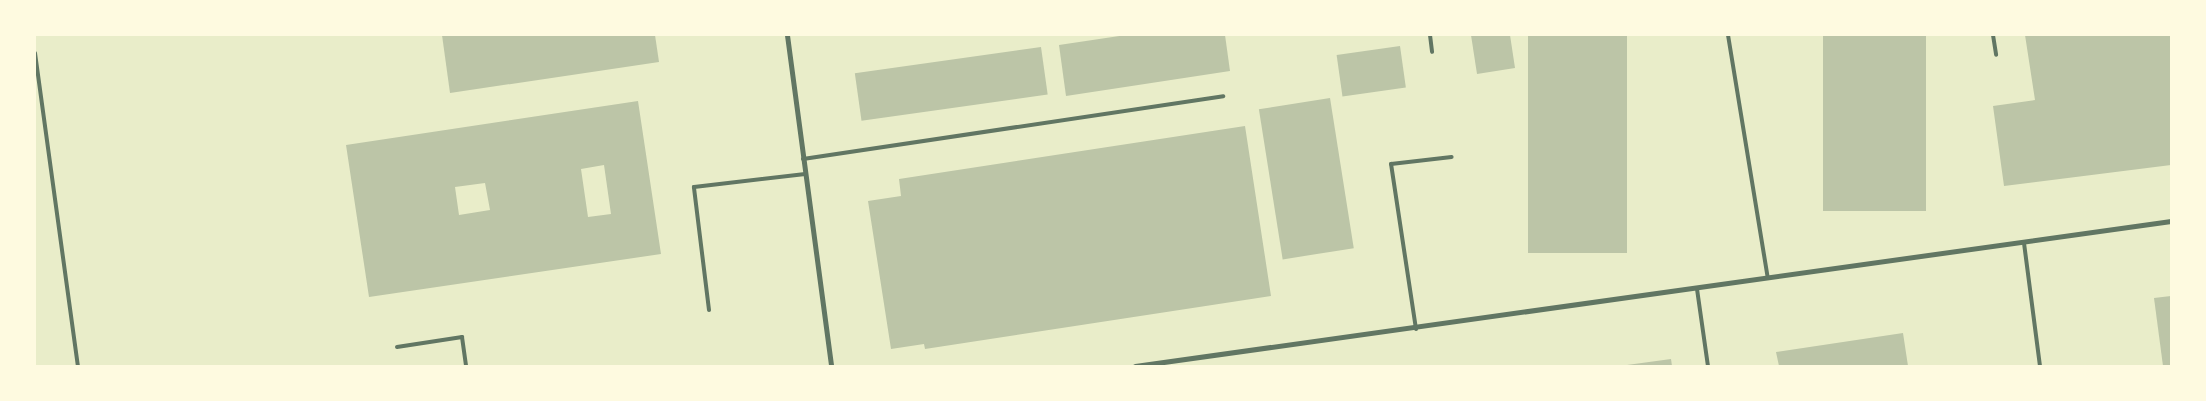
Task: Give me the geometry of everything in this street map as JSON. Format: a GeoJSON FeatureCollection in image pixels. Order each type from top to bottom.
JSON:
{"type":"FeatureCollection","features":[{"type":"Feature","properties":{"kind":"street"},"geometry":{"type":"LineString","coordinates":[[787,35],[830,366]]}},
{"type":"Feature","properties":{"kind":"street"},"geometry":{"type":"LineString","coordinates":[[1135,366],[1416,329],[2171,221]]}},
{"type":"Feature","properties":{"kind":"lane"},"geometry":{"type":"LineString","coordinates":[[1430,35],[1432,52]]}},
{"type":"Feature","properties":{"kind":"lane"},"geometry":{"type":"LineString","coordinates":[[1728,35],[1768,278]]}},
{"type":"Feature","properties":{"kind":"lane"},"geometry":{"type":"LineString","coordinates":[[1993,35],[1996,55]]}},
{"type":"Feature","properties":{"kind":"lane"},"geometry":{"type":"LineString","coordinates":[[35,53],[78,366]]}},
{"type":"Feature","properties":{"kind":"lane"},"geometry":{"type":"LineString","coordinates":[[803,160],[1223,96]]}},
{"type":"Feature","properties":{"kind":"lane"},"geometry":{"type":"LineString","coordinates":[[1416,329],[1391,164],[1452,157]]}},
{"type":"Feature","properties":{"kind":"lane"},"geometry":{"type":"LineString","coordinates":[[709,310],[694,187],[805,174]]}},
{"type":"Feature","properties":{"kind":"lane"},"geometry":{"type":"LineString","coordinates":[[2024,243],[2040,366]]}},
{"type":"Feature","properties":{"kind":"lane"},"geometry":{"type":"LineString","coordinates":[[1697,289],[1708,366]]}},
{"type":"Feature","properties":{"kind":"lane"},"geometry":{"type":"LineString","coordinates":[[396,347],[462,337],[466,366]]}},
{"type":"Feature","properties":{"kind":"building"},"geometry":{"type":"Polygon","coordinates":[[[442,35],[655,35],[659,62],[450,93],[442,35]]]}},
{"type":"Feature","properties":{"kind":"building"},"geometry":{"type":"Polygon","coordinates":[[[1126,35],[1225,35],[1230,71],[1066,96],[1059,45],[1126,35]]]}},
{"type":"Feature","properties":{"kind":"building"},"geometry":{"type":"Polygon","coordinates":[[[1471,35],[1510,35],[1515,68],[1477,74],[1471,35]]]}},
{"type":"Feature","properties":{"kind":"building"},"geometry":{"type":"Polygon","coordinates":[[[1528,35],[1627,35],[1627,253],[1528,253],[1528,35]]]}},
{"type":"Feature","properties":{"kind":"building"},"geometry":{"type":"Polygon","coordinates":[[[1823,35],[1926,35],[1926,211],[1823,211],[1823,35]]]}},
{"type":"Feature","properties":{"kind":"building"},"geometry":{"type":"Polygon","coordinates":[[[2025,35],[2171,35],[2171,165],[2004,186],[1993,106],[2035,100],[2025,35]]]}},
{"type":"Feature","properties":{"kind":"building"},"geometry":{"type":"Polygon","coordinates":[[[1400,46],[1406,88],[1342,96],[1337,55],[1400,46]]]}},
{"type":"Feature","properties":{"kind":"building"},"geometry":{"type":"Polygon","coordinates":[[[1041,47],[1048,95],[862,121],[855,73],[1041,47]]]}},
{"type":"Feature","properties":{"kind":"building"},"geometry":{"type":"Polygon","coordinates":[[[1330,98],[1354,248],[1283,259],[1259,109],[1330,98]]]}},
{"type":"Feature","properties":{"kind":"building"},"geometry":{"type":"Polygon","coordinates":[[[638,101],[661,254],[369,297],[346,145],[638,101]],[[604,165],[581,169],[588,217],[611,214],[604,165]],[[485,183],[455,187],[459,215],[490,210],[485,183]]]}},
{"type":"Feature","properties":{"kind":"building"},"geometry":{"type":"Polygon","coordinates":[[[1245,126],[1271,296],[925,349],[924,344],[891,349],[868,201],[901,196],[899,179],[1245,126]]]}},
{"type":"Feature","properties":{"kind":"building"},"geometry":{"type":"Polygon","coordinates":[[[2171,296],[2171,366],[2163,366],[2154,298],[2171,296]]]}},
{"type":"Feature","properties":{"kind":"building"},"geometry":{"type":"Polygon","coordinates":[[[1903,333],[1908,366],[1779,366],[1776,352],[1903,333]]]}},
{"type":"Feature","properties":{"kind":"building"},"geometry":{"type":"Polygon","coordinates":[[[1671,359],[1672,366],[1627,365],[1671,359]]]}}]}
